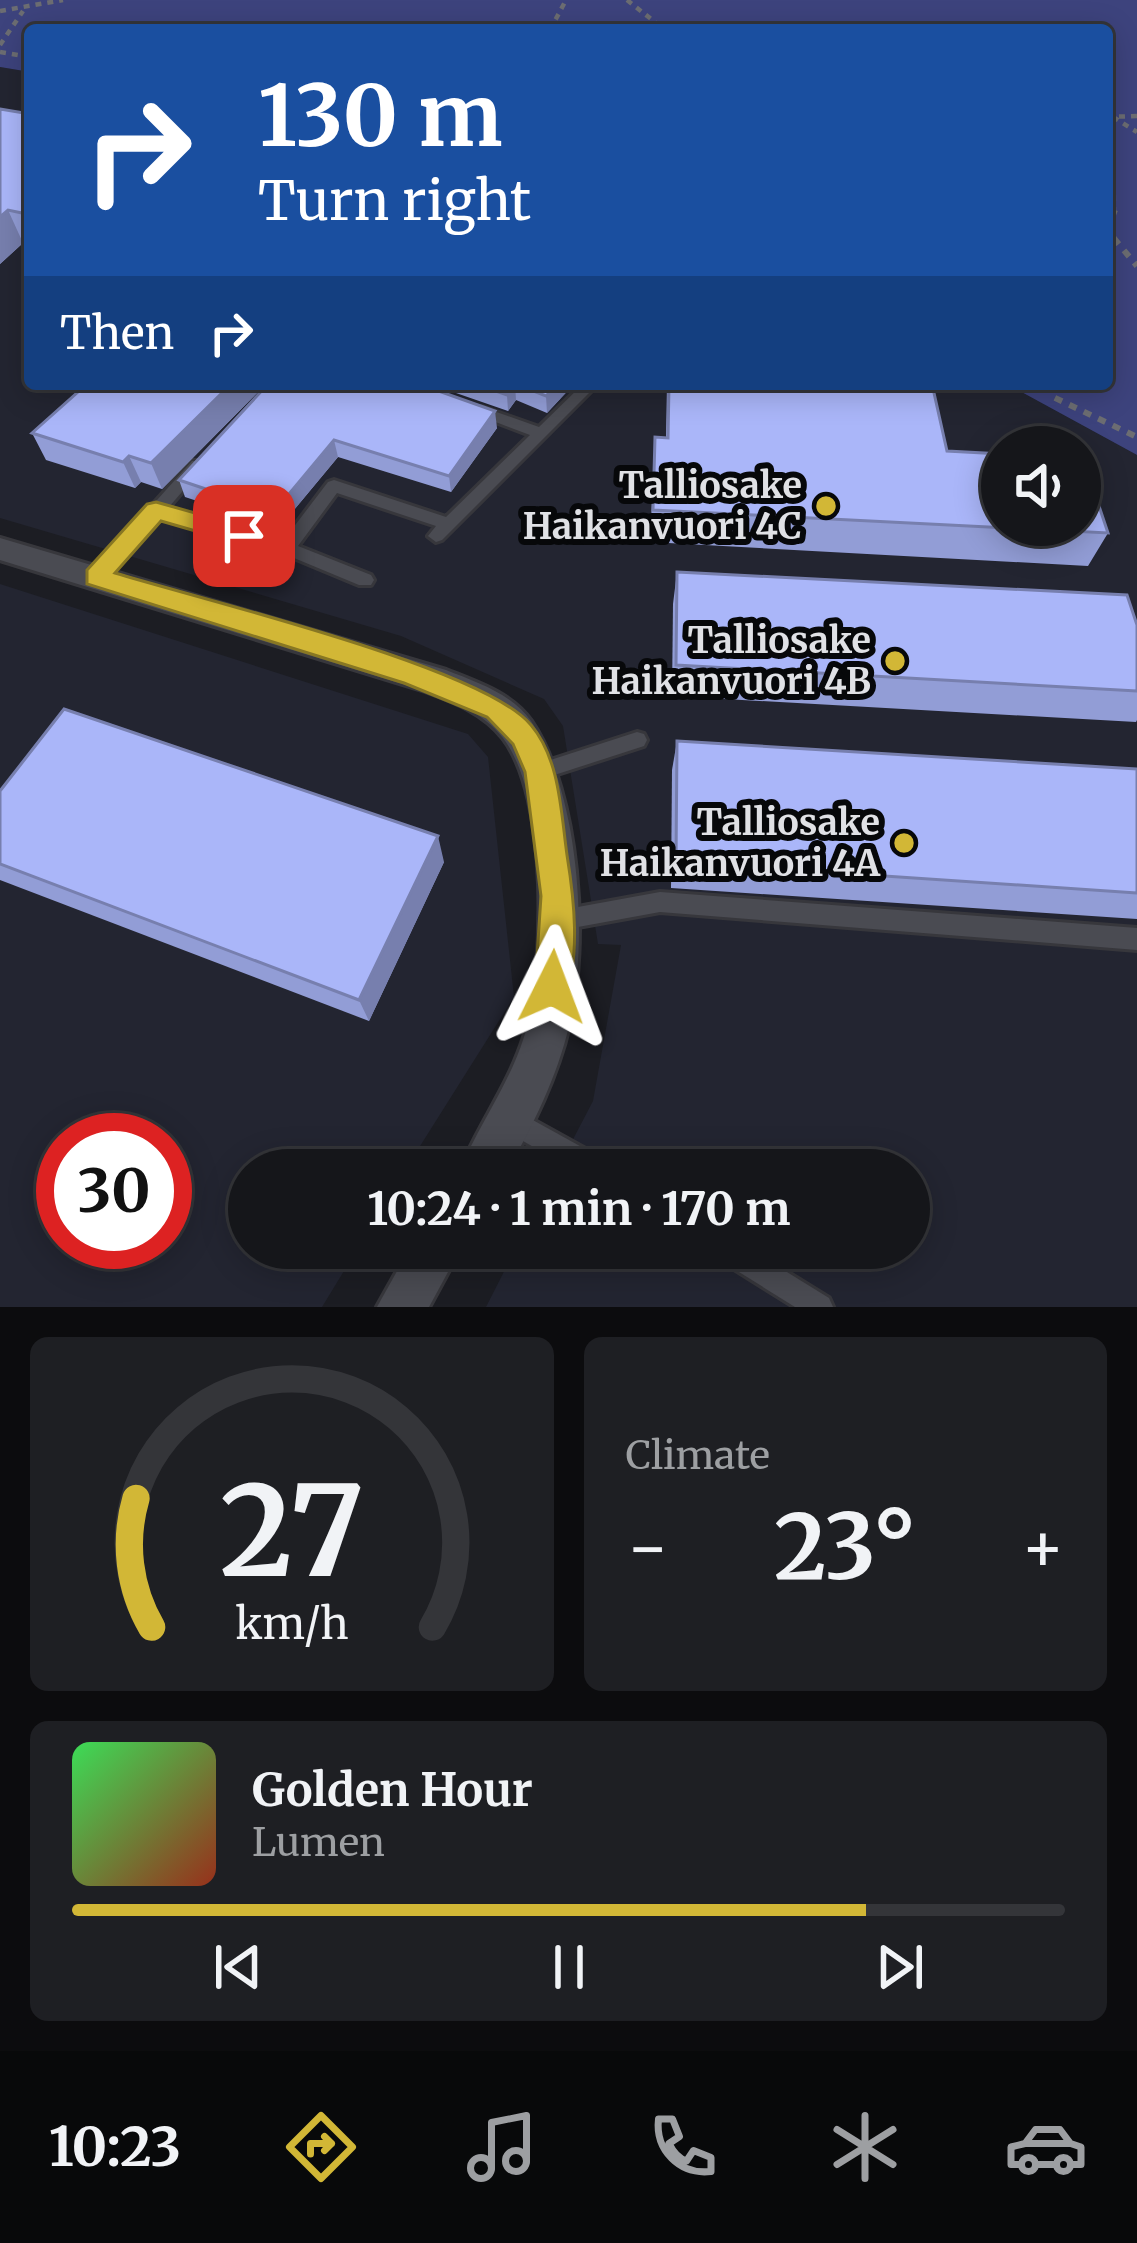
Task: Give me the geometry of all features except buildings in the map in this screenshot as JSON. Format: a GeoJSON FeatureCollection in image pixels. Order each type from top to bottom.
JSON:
{"type":"FeatureCollection","features":[{"type":"Feature","properties":{"kind":"street"},"geometry":{"type":"LineString","coordinates":[[0,549],[411,674],[497,708],[524,736],[539,772],[557,896],[550,1020],[495,1149]]}},
{"type":"Feature","properties":{"kind":"street"},"geometry":{"type":"LineString","coordinates":[[401,1307],[424,1269]]}},
{"type":"Feature","properties":{"kind":"lane"},"geometry":{"type":"LineString","coordinates":[[287,548],[334,487],[442,530],[585,390]]}},
{"type":"Feature","properties":{"kind":"lane"},"geometry":{"type":"LineString","coordinates":[[460,404],[541,433]]}},
{"type":"Feature","properties":{"kind":"lane"},"geometry":{"type":"LineString","coordinates":[[96,577],[209,452]]}},
{"type":"Feature","properties":{"kind":"lane"},"geometry":{"type":"LineString","coordinates":[[156,511],[287,548],[365,580]]}},
{"type":"Feature","properties":{"kind":"lane"},"geometry":{"type":"LineString","coordinates":[[539,772],[637,740]]}},
{"type":"Feature","properties":{"kind":"lane"},"geometry":{"type":"LineString","coordinates":[[556,921],[660,902],[1137,939]]}},
{"type":"Feature","properties":{"kind":"lane"},"geometry":{"type":"LineString","coordinates":[[511,1120],[561,1149]]}},
{"type":"Feature","properties":{"kind":"lane"},"geometry":{"type":"LineString","coordinates":[[758,1269],[820,1307]]}},
{"type":"Feature","properties":{"kind":"path"},"geometry":{"type":"LineString","coordinates":[[0,10],[64,0]]}},
{"type":"Feature","properties":{"kind":"path"},"geometry":{"type":"LineString","coordinates":[[628,0],[658,24]]}},
{"type":"Feature","properties":{"kind":"path"},"geometry":{"type":"LineString","coordinates":[[0,49],[24,9]]}},
{"type":"Feature","properties":{"kind":"path"},"geometry":{"type":"LineString","coordinates":[[1113,237],[1137,266]]}},
{"type":"Feature","properties":{"kind":"path"},"geometry":{"type":"LineString","coordinates":[[1050,390],[1053,397],[1137,437]]}},
{"type":"Feature","properties":{"kind":"shaded area"},"geometry":{"type":"Polygon","coordinates":[[[0,0],[1137,0],[1137,455],[1101,435],[1101,426],[1084,426],[1018,390],[1113,390],[1113,24],[24,24],[24,71],[0,67],[0,0]]]}},
{"type":"Feature","properties":{"kind":"shaded area"},"geometry":{"type":"Polygon","coordinates":[[[0,67],[24,71],[24,390],[1018,390],[1084,426],[981,426],[981,546],[1101,546],[1101,435],[1137,455],[1137,1307],[486,1307],[505,1269],[930,1269],[930,1149],[568,1149],[593,1101],[621,945],[598,944],[563,726],[544,699],[401,636],[0,518],[0,67]]]}},
{"type":"Feature","properties":{"kind":"shaded area"},"geometry":{"type":"Polygon","coordinates":[[[0,584],[468,734],[488,757],[514,997],[418,1149],[228,1149],[228,1269],[345,1269],[322,1307],[0,1307],[0,584]]]}},
{"type":"Feature","properties":{"kind":"place","name":"Talliosake Haikanvuori 4C"},"geometry":{"type":"Point","coordinates":[826,506]}},
{"type":"Feature","properties":{"kind":"place","name":"Talliosake Haikanvuori 4B"},"geometry":{"type":"Point","coordinates":[895,661]}},
{"type":"Feature","properties":{"kind":"place","name":"Talliosake Haikanvuori 4A"},"geometry":{"type":"Point","coordinates":[904,843]}},
{"type":"Feature","properties":{"kind":"route"},"geometry":{"type":"LineString","coordinates":[[244,536],[156,511],[96,577],[411,674],[497,708],[524,736],[539,772],[557,896],[552,987]]}}]}
